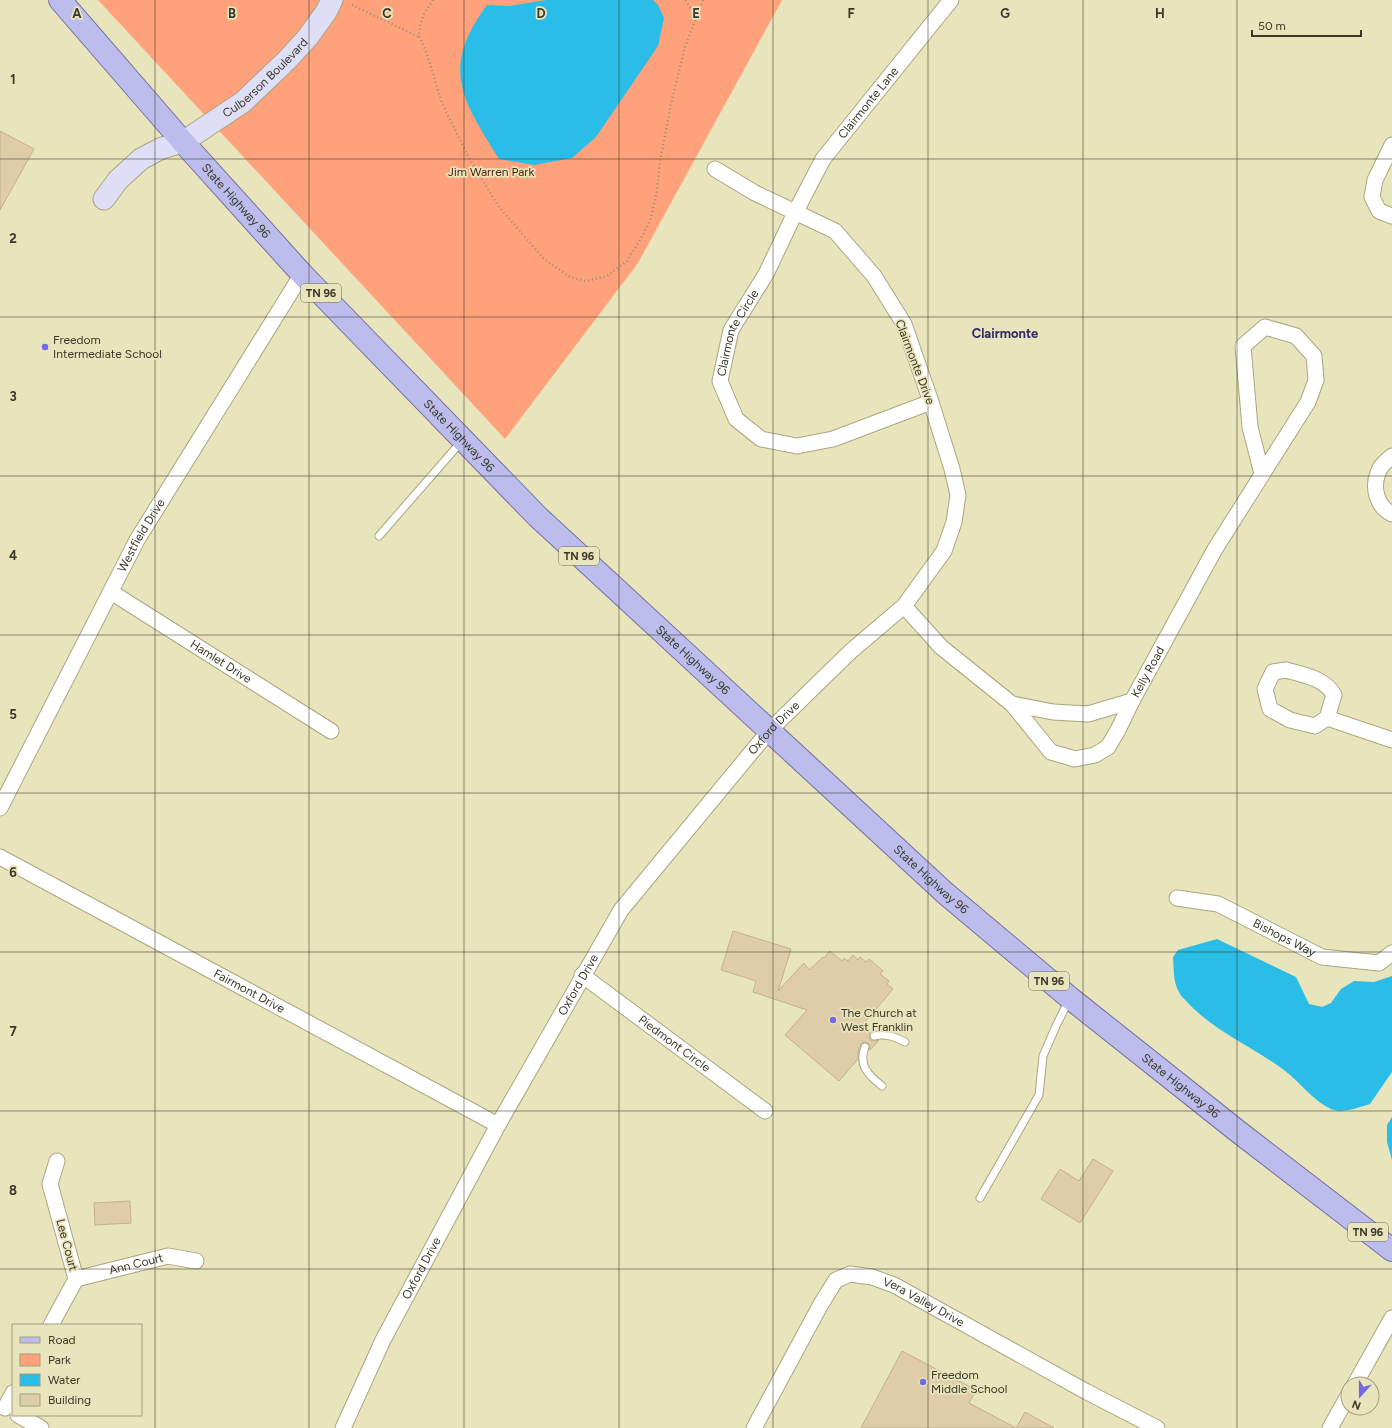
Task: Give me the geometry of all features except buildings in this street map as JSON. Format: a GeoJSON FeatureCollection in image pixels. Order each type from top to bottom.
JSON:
{"type":"FeatureCollection","features":[{"type":"Feature","properties":{"kind":"main road","name":"State Highway 96"},"geometry":{"type":"LineString","coordinates":[[60,0],[183,142],[302,274],[538,517],[945,893],[1070,998],[1240,1133],[1392,1250]]}},
{"type":"Feature","properties":{"kind":"street","name":"Clairmonte Lane"},"geometry":{"type":"LineString","coordinates":[[795,213],[823,159],[951,0]]}},
{"type":"Feature","properties":{"kind":"street","name":"Culberson Boulevard"},"geometry":{"type":"LineString","coordinates":[[104,199],[118,180],[141,158],[162,148],[183,142],[243,102],[288,60],[313,31],[326,12],[342,2]]}},
{"type":"Feature","properties":{"kind":"street"},"geometry":{"type":"LineString","coordinates":[[1392,144],[1375,180],[1372,197],[1379,211],[1392,216]]}},
{"type":"Feature","properties":{"kind":"street","name":"Clairmonte Drive"},"geometry":{"type":"LineString","coordinates":[[715,170],[755,193],[835,231],[874,276],[904,324],[952,468],[958,495],[954,522],[944,551],[904,606]]}},
{"type":"Feature","properties":{"kind":"street","name":"Clairmonte Circle"},"geometry":{"type":"LineString","coordinates":[[795,213],[766,274],[731,330],[720,381],[736,419],[761,439],[797,446],[833,439],[931,402]]}},
{"type":"Feature","properties":{"kind":"street","name":"Westfield Drive"},"geometry":{"type":"LineString","coordinates":[[0,808],[137,540],[302,274]]}},
{"type":"Feature","properties":{"kind":"street","name":"Kelly Road"},"geometry":{"type":"LineString","coordinates":[[904,606],[941,647],[1012,704],[1053,712],[1088,714],[1132,701],[1215,549],[1308,402],[1316,380],[1314,356],[1296,336],[1265,326],[1242,346],[1250,427],[1262,474]]}},
{"type":"Feature","properties":{"kind":"street"},"geometry":{"type":"LineString","coordinates":[[1392,456],[1384,463],[1378,472],[1375,483],[1376,494],[1381,505],[1392,514]]}},
{"type":"Feature","properties":{"kind":"street","name":"Hamlet Drive"},"geometry":{"type":"LineString","coordinates":[[111,592],[331,731]]}},
{"type":"Feature","properties":{"kind":"street","name":"Oxford Drive"},"geometry":{"type":"LineString","coordinates":[[343,1428],[383,1340],[498,1125],[620,910],[769,731],[851,650],[904,606]]}},
{"type":"Feature","properties":{"kind":"street"},"geometry":{"type":"LineString","coordinates":[[1286,670],[1314,678],[1331,690],[1334,695],[1327,718],[1315,726],[1290,720],[1270,709],[1265,689],[1273,672],[1286,670]]}},
{"type":"Feature","properties":{"kind":"street"},"geometry":{"type":"LineString","coordinates":[[1012,704],[1051,752],[1075,759],[1094,755],[1108,747],[1132,701]]}},
{"type":"Feature","properties":{"kind":"street"},"geometry":{"type":"LineString","coordinates":[[1327,718],[1392,740]]}},
{"type":"Feature","properties":{"kind":"street","name":"Fairmont Drive"},"geometry":{"type":"LineString","coordinates":[[0,857],[498,1125]]}},
{"type":"Feature","properties":{"kind":"street","name":"Bishops Way"},"geometry":{"type":"LineString","coordinates":[[1177,898],[1218,904],[1322,957],[1379,963],[1392,953]]}},
{"type":"Feature","properties":{"kind":"street","name":"Piedmont Circle"},"geometry":{"type":"LineString","coordinates":[[582,975],[765,1112]]}},
{"type":"Feature","properties":{"kind":"street","name":"Lee Court"},"geometry":{"type":"LineString","coordinates":[[52,1324],[76,1279],[50,1184],[57,1161]]}},
{"type":"Feature","properties":{"kind":"street","name":"Ann Court"},"geometry":{"type":"LineString","coordinates":[[76,1279],[168,1256],[196,1261]]}},
{"type":"Feature","properties":{"kind":"street","name":"Vera Valley Drive"},"geometry":{"type":"LineString","coordinates":[[754,1428],[821,1304],[836,1280],[850,1274],[872,1277],[894,1285],[1087,1392],[1156,1428]]}},
{"type":"Feature","properties":{"kind":"street"},"geometry":{"type":"LineString","coordinates":[[1359,1376],[1392,1318]]}},
{"type":"Feature","properties":{"kind":"street"},"geometry":{"type":"LineString","coordinates":[[9,1410],[12,1397]]}},
{"type":"Feature","properties":{"kind":"street"},"geometry":{"type":"LineString","coordinates":[[1330,1428],[1340,1410]]}},
{"type":"Feature","properties":{"kind":"street"},"geometry":{"type":"LineString","coordinates":[[20,1416],[42,1428]]}},
{"type":"Feature","properties":{"kind":"lane"},"geometry":{"type":"LineString","coordinates":[[378,536],[463,440]]}},
{"type":"Feature","properties":{"kind":"lane"},"geometry":{"type":"LineString","coordinates":[[980,1198],[1039,1095],[1043,1056],[1070,998]]}},
{"type":"Feature","properties":{"kind":"lane"},"geometry":{"type":"LineString","coordinates":[[874,1036],[881,1034],[892,1036],[905,1042]]}},
{"type":"Feature","properties":{"kind":"lane"},"geometry":{"type":"LineString","coordinates":[[865,1047],[862,1055],[865,1068],[871,1077],[882,1086]]}},
{"type":"Feature","properties":{"kind":"path"},"geometry":{"type":"LineString","coordinates":[[432,0],[424,14],[420,26],[420,37],[426,51],[442,103],[468,158],[499,207],[544,259],[570,277],[586,281],[607,276],[627,261],[651,218],[657,190],[660,161],[667,123],[685,47],[703,0]]}},
{"type":"Feature","properties":{"kind":"path"},"geometry":{"type":"LineString","coordinates":[[685,0],[697,16]]}},
{"type":"Feature","properties":{"kind":"path"},"geometry":{"type":"LineString","coordinates":[[342,2],[420,37]]}},
{"type":"Feature","properties":{"kind":"green space","name":"Jim Warren Park"},"geometry":{"type":"Polygon","coordinates":[[[98,0],[782,0],[638,263],[505,439],[98,0]]]}},
{"type":"Feature","properties":{"kind":"water"},"geometry":{"type":"Polygon","coordinates":[[[546,0],[653,0],[658,5],[664,18],[658,46],[596,137],[572,158],[534,165],[499,159],[475,119],[467,101],[462,84],[460,66],[464,48],[473,28],[487,5],[509,6],[546,0]]]}},
{"type":"Feature","properties":{"kind":"water"},"geometry":{"type":"Polygon","coordinates":[[[1217,939],[1296,977],[1309,1004],[1322,1007],[1331,1003],[1341,989],[1354,981],[1374,982],[1392,976],[1392,1072],[1370,1104],[1351,1110],[1340,1111],[1324,1106],[1284,1070],[1211,1023],[1182,997],[1176,984],[1173,957],[1178,950],[1217,939]]]}},
{"type":"Feature","properties":{"kind":"water"},"geometry":{"type":"Polygon","coordinates":[[[1392,1117],[1392,1160],[1387,1142],[1387,1125],[1392,1117]]]}},
{"type":"Feature","properties":{"kind":"place","name":"Freedom Intermediate School"},"geometry":{"type":"Point","coordinates":[45,347]}},
{"type":"Feature","properties":{"kind":"place","name":"The Church at West Franklin"},"geometry":{"type":"Point","coordinates":[833,1020]}},
{"type":"Feature","properties":{"kind":"place","name":"Freedom Middle School"},"geometry":{"type":"Point","coordinates":[923,1382]}},
{"type":"Feature","properties":{"kind":"district","name":"Clairmonte"},"geometry":{"type":"Point","coordinates":[1005,333]}}]}
